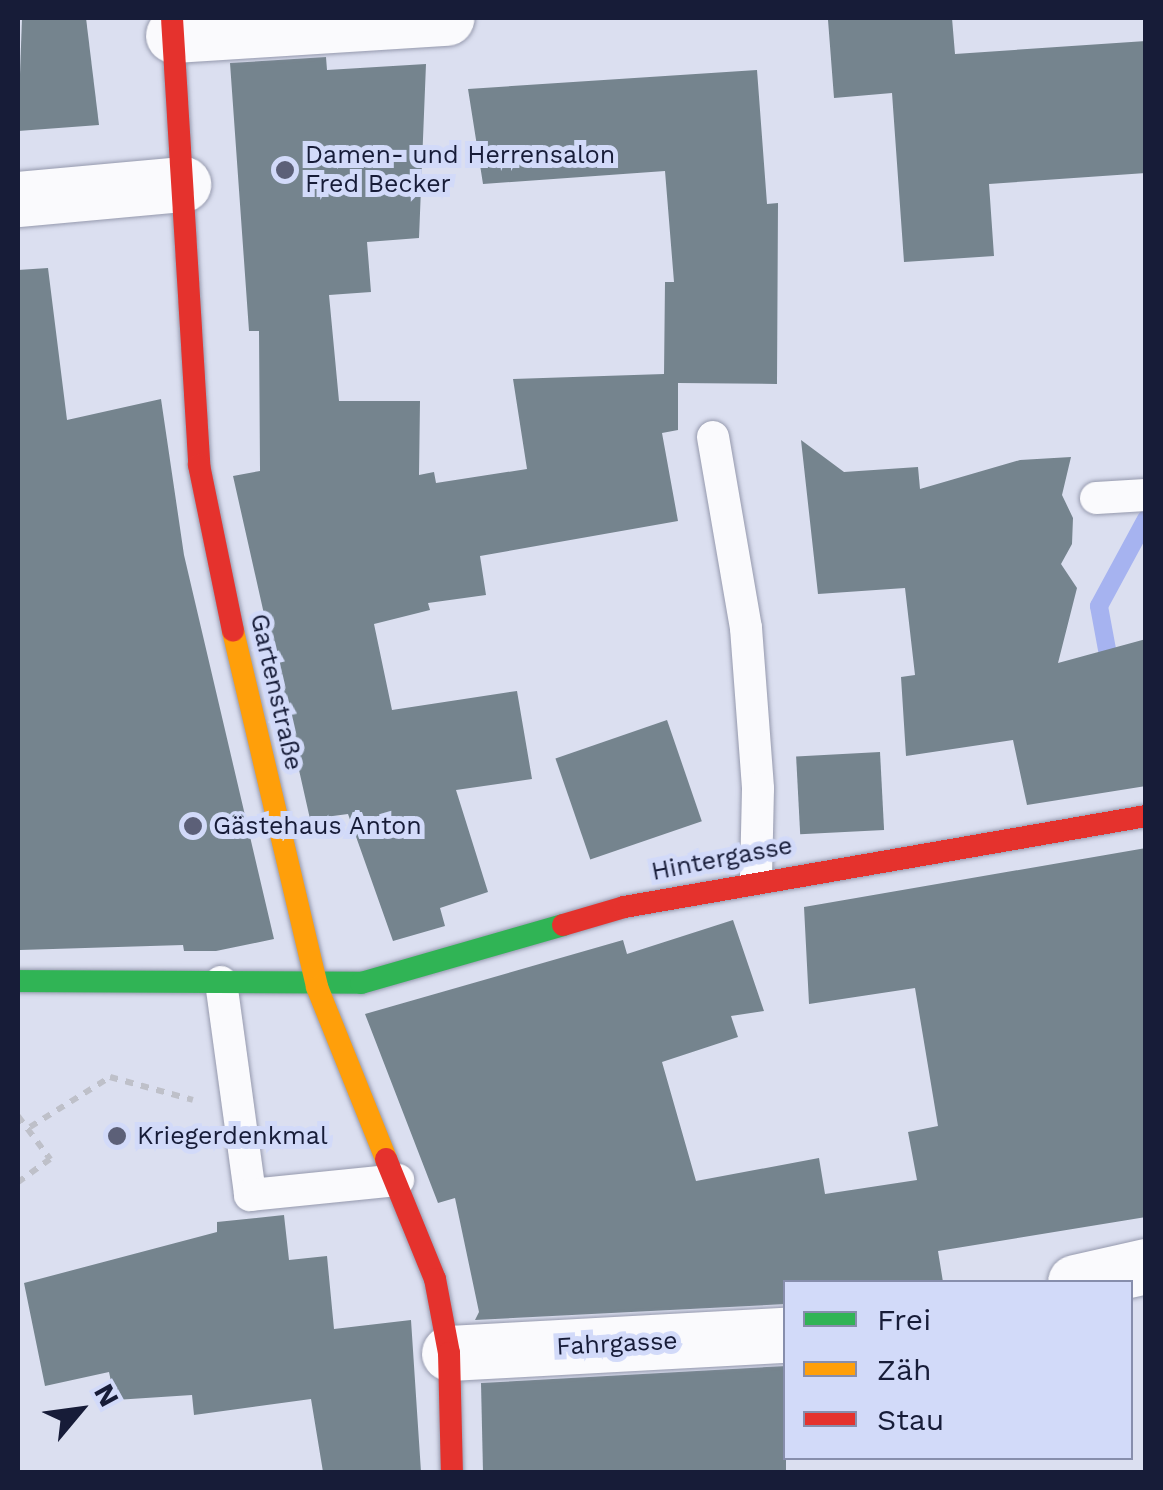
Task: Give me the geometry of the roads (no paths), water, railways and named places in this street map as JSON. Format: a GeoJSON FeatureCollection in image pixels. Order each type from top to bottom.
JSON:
{"type":"FeatureCollection","features":[{"type":"Feature","properties":{"kind":"street"},"geometry":{"type":"LineString","coordinates":[[173,26],[446,18]]}},
{"type":"Feature","properties":{"kind":"street","name":"Gartenstraße"},"geometry":{"type":"LineString","coordinates":[[173,26],[199,465],[317,987],[398,1180],[434,1279],[448,1354],[452,1472]]}},
{"type":"Feature","properties":{"kind":"street"},"geometry":{"type":"LineString","coordinates":[[18,200],[182,184]]}},
{"type":"Feature","properties":{"kind":"street","name":"Hintergasse"},"geometry":{"type":"LineString","coordinates":[[18,982],[221,982],[317,987],[361,983],[491,941],[756,879],[1146,816]]}},
{"type":"Feature","properties":{"kind":"street"},"geometry":{"type":"LineString","coordinates":[[1084,1280],[1146,1266]]}},
{"type":"Feature","properties":{"kind":"street","name":"Fahrgasse"},"geometry":{"type":"LineString","coordinates":[[448,1354],[783,1335]]}},
{"type":"Feature","properties":{"kind":"lane"},"geometry":{"type":"LineString","coordinates":[[712,437],[746,628],[758,789],[756,879]]}},
{"type":"Feature","properties":{"kind":"lane"},"geometry":{"type":"LineString","coordinates":[[1096,498],[1144,494]]}},
{"type":"Feature","properties":{"kind":"lane"},"geometry":{"type":"LineString","coordinates":[[221,982],[250,1196],[398,1180]]}},
{"type":"Feature","properties":{"kind":"waterway"},"geometry":{"type":"LineString","coordinates":[[1111,671],[1099,606],[1146,519]]}},
{"type":"Feature","properties":{"kind":"place","name":"Damen- und Herrensalon Fred Becker"},"geometry":{"type":"Point","coordinates":[285,170]}},
{"type":"Feature","properties":{"kind":"place","name":"Gästehaus Anton"},"geometry":{"type":"Point","coordinates":[193,826]}},
{"type":"Feature","properties":{"kind":"place","name":"Kriegerdenkmal"},"geometry":{"type":"Point","coordinates":[117,1136]}}]}
